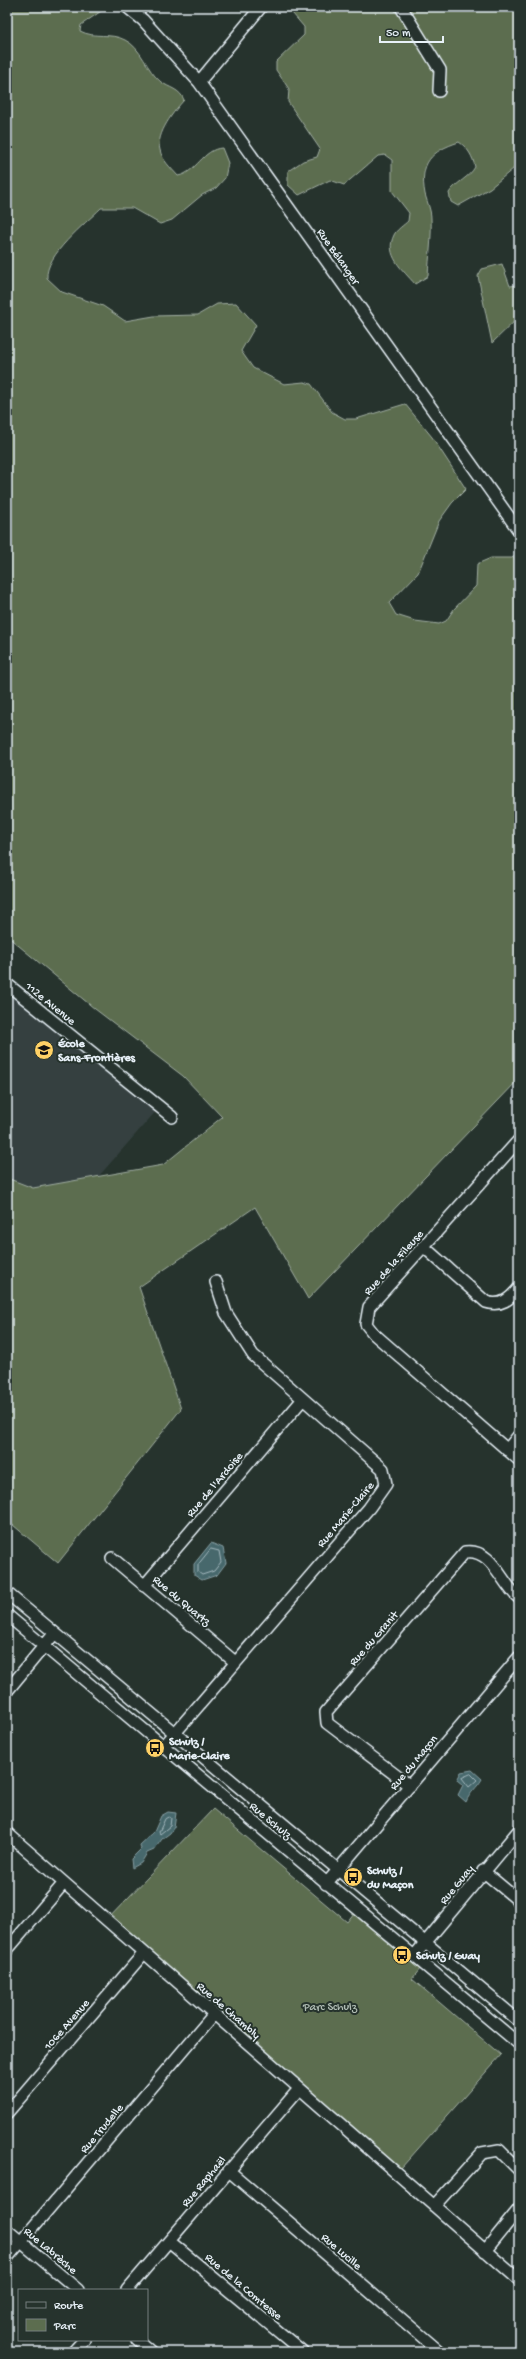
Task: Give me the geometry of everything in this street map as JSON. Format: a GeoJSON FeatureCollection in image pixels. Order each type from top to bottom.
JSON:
{"type":"FeatureCollection","features":[{"type":"Feature","properties":{"kind":"street","name":"Rue Bélanger"},"geometry":{"type":"LineString","coordinates":[[127,7],[143,20],[199,82],[519,531]]}},
{"type":"Feature","properties":{"kind":"street"},"geometry":{"type":"LineString","coordinates":[[199,82],[261,7]]}},
{"type":"Feature","properties":{"kind":"street"},"geometry":{"type":"LineString","coordinates":[[401,7],[440,70],[439,91]]}},
{"type":"Feature","properties":{"kind":"street","name":"112e Avenue"},"geometry":{"type":"LineString","coordinates":[[7,984],[172,1117]]}},
{"type":"Feature","properties":{"kind":"street","name":"Rue de la Fileuse"},"geometry":{"type":"LineString","coordinates":[[519,1140],[370,1307],[366,1324],[374,1334],[519,1460]]}},
{"type":"Feature","properties":{"kind":"street"},"geometry":{"type":"LineString","coordinates":[[424,1247],[486,1302],[493,1304],[503,1303],[519,1288]]}},
{"type":"Feature","properties":{"kind":"street","name":"Rue Marie-Claire"},"geometry":{"type":"LineString","coordinates":[[163,1747],[235,1662],[370,1508],[386,1484],[383,1469],[253,1355],[239,1336],[226,1313],[216,1282]]}},
{"type":"Feature","properties":{"kind":"street","name":"Rue de l'Ardoise"},"geometry":{"type":"LineString","coordinates":[[144,1586],[303,1399]]}},
{"type":"Feature","properties":{"kind":"street"},"geometry":{"type":"LineString","coordinates":[[507,1450],[519,1435]]}},
{"type":"Feature","properties":{"kind":"street","name":"Rue du Granit"},"geometry":{"type":"LineString","coordinates":[[410,1786],[338,1733],[327,1723],[326,1712],[465,1552],[473,1551],[481,1554],[501,1574],[509,1591],[519,1598]]}},
{"type":"Feature","properties":{"kind":"street","name":"Rue du Quartz"},"geometry":{"type":"LineString","coordinates":[[112,1558],[235,1662]]}},
{"type":"Feature","properties":{"kind":"street","name":"Rue Schulz"},"geometry":{"type":"LineString","coordinates":[[7,1593],[54,1634],[426,1942],[519,2021]]}},
{"type":"Feature","properties":{"kind":"street","name":"Rue Schulz"},"geometry":{"type":"LineString","coordinates":[[7,1615],[254,1824],[518,2041]]}},
{"type":"Feature","properties":{"kind":"street"},"geometry":{"type":"LineString","coordinates":[[7,1691],[54,1634]]}},
{"type":"Feature","properties":{"kind":"street","name":"Rue du Maçon"},"geometry":{"type":"LineString","coordinates":[[326,1884],[519,1657]]}},
{"type":"Feature","properties":{"kind":"street"},"geometry":{"type":"LineString","coordinates":[[254,1824],[266,1810]]}},
{"type":"Feature","properties":{"kind":"street","name":"Rue Guay"},"geometry":{"type":"LineString","coordinates":[[415,1955],[483,1871],[519,1830]]}},
{"type":"Feature","properties":{"kind":"street","name":"Rue de Chambly"},"geometry":{"type":"LineString","coordinates":[[7,1833],[519,2280]]}},
{"type":"Feature","properties":{"kind":"street"},"geometry":{"type":"LineString","coordinates":[[483,1871],[519,1901]]}},
{"type":"Feature","properties":{"kind":"street"},"geometry":{"type":"LineString","coordinates":[[7,1950],[64,1884]]}},
{"type":"Feature","properties":{"kind":"street","name":"106e Avenue"},"geometry":{"type":"LineString","coordinates":[[7,2112],[144,1953]]}},
{"type":"Feature","properties":{"kind":"street","name":"Rue Trudelle"},"geometry":{"type":"LineString","coordinates":[[7,2258],[214,2014]]}},
{"type":"Feature","properties":{"kind":"street","name":"Rue Raphaël"},"geometry":{"type":"LineString","coordinates":[[128,2289],[299,2088]]}},
{"type":"Feature","properties":{"kind":"street"},"geometry":{"type":"LineString","coordinates":[[434,2206],[482,2153],[499,2150],[519,2170]]}},
{"type":"Feature","properties":{"kind":"street","name":"Rue Lucille"},"geometry":{"type":"LineString","coordinates":[[228,2170],[440,2352]]}},
{"type":"Feature","properties":{"kind":"street"},"geometry":{"type":"LineString","coordinates":[[485,2251],[519,2209]]}},
{"type":"Feature","properties":{"kind":"street","name":"Rue Labrèche"},"geometry":{"type":"LineString","coordinates":[[7,2230],[77,2289]]}},
{"type":"Feature","properties":{"kind":"street","name":"Rue de la Comtesse"},"geometry":{"type":"LineString","coordinates":[[169,2241],[303,2352]]}},
{"type":"Feature","properties":{"kind":"street"},"geometry":{"type":"LineString","coordinates":[[73,2352],[83,2341]]}},
{"type":"Feature","properties":{"kind":"street"},"geometry":{"type":"LineString","coordinates":[[138,2341],[151,2352]]}},
{"type":"Feature","properties":{"kind":"shaded area","name":"École Sans-Frontières"},"geometry":{"type":"Polygon","coordinates":[[[7,989],[157,1110],[98,1177],[33,1188],[7,1178],[7,989]]]}},
{"type":"Feature","properties":{"kind":"green space"},"geometry":{"type":"Polygon","coordinates":[[[7,7],[107,7],[81,25],[80,31],[91,35],[114,36],[125,40],[136,48],[151,72],[161,82],[180,93],[184,100],[167,123],[160,137],[160,150],[167,164],[178,176],[190,170],[210,152],[215,149],[222,148],[228,163],[225,178],[216,188],[202,195],[172,220],[160,224],[132,208],[101,208],[67,240],[59,250],[48,269],[47,278],[62,292],[103,306],[125,321],[154,316],[198,315],[217,304],[236,303],[256,325],[241,351],[253,368],[284,384],[304,382],[311,384],[332,412],[345,419],[356,419],[405,404],[432,437],[466,489],[452,503],[439,521],[418,573],[389,603],[396,615],[415,621],[439,624],[446,621],[454,609],[476,586],[477,564],[491,558],[512,558],[519,553],[519,1079],[308,1299],[255,1207],[139,1287],[181,1409],[58,1563],[7,1520],[7,1178],[33,1188],[163,1165],[222,1117],[183,1076],[95,1009],[7,936],[7,7]]]}},
{"type":"Feature","properties":{"kind":"green space"},"geometry":{"type":"Polygon","coordinates":[[[287,7],[519,7],[519,164],[490,188],[458,206],[451,202],[449,193],[475,167],[470,153],[459,142],[434,154],[426,166],[424,174],[425,194],[430,209],[431,218],[428,276],[415,284],[400,268],[391,249],[395,233],[408,221],[409,213],[392,191],[392,160],[385,155],[378,156],[344,185],[330,180],[299,195],[288,185],[288,171],[303,161],[317,157],[320,149],[288,102],[289,89],[276,70],[276,62],[304,35],[304,27],[287,7]]]}},
{"type":"Feature","properties":{"kind":"green space"},"geometry":{"type":"Polygon","coordinates":[[[502,264],[510,286],[519,285],[519,317],[492,343],[478,276],[482,269],[502,264]]]}},
{"type":"Feature","properties":{"kind":"green space","name":"Parc Schulz"},"geometry":{"type":"Polygon","coordinates":[[[213,1809],[347,1922],[354,1913],[420,1969],[412,1979],[501,2055],[394,2176],[105,1922],[213,1809]]]}},
{"type":"Feature","properties":{"kind":"water"},"geometry":{"type":"Polygon","coordinates":[[[211,1543],[223,1548],[226,1563],[217,1575],[202,1580],[194,1575],[194,1564],[211,1543]]]}},
{"type":"Feature","properties":{"kind":"water"},"geometry":{"type":"Polygon","coordinates":[[[472,1770],[482,1779],[469,1795],[466,1802],[458,1795],[463,1785],[457,1780],[461,1772],[472,1770]]]}},
{"type":"Feature","properties":{"kind":"water"},"geometry":{"type":"Polygon","coordinates":[[[168,1812],[176,1813],[174,1827],[154,1850],[147,1853],[141,1863],[132,1868],[131,1859],[141,1849],[140,1845],[154,1832],[161,1816],[168,1812]]]}},
{"type":"Feature","properties":{"kind":"place","name":"École Sans-Frontières"},"geometry":{"type":"Point","coordinates":[44,1050]}},
{"type":"Feature","properties":{"kind":"place","name":"Schulz / Marie-Claire"},"geometry":{"type":"Point","coordinates":[155,1748]}},
{"type":"Feature","properties":{"kind":"place","name":"Schulz / du Maçon"},"geometry":{"type":"Point","coordinates":[353,1877]}},
{"type":"Feature","properties":{"kind":"place","name":"Schulz / Guay"},"geometry":{"type":"Point","coordinates":[402,1955]}}]}
